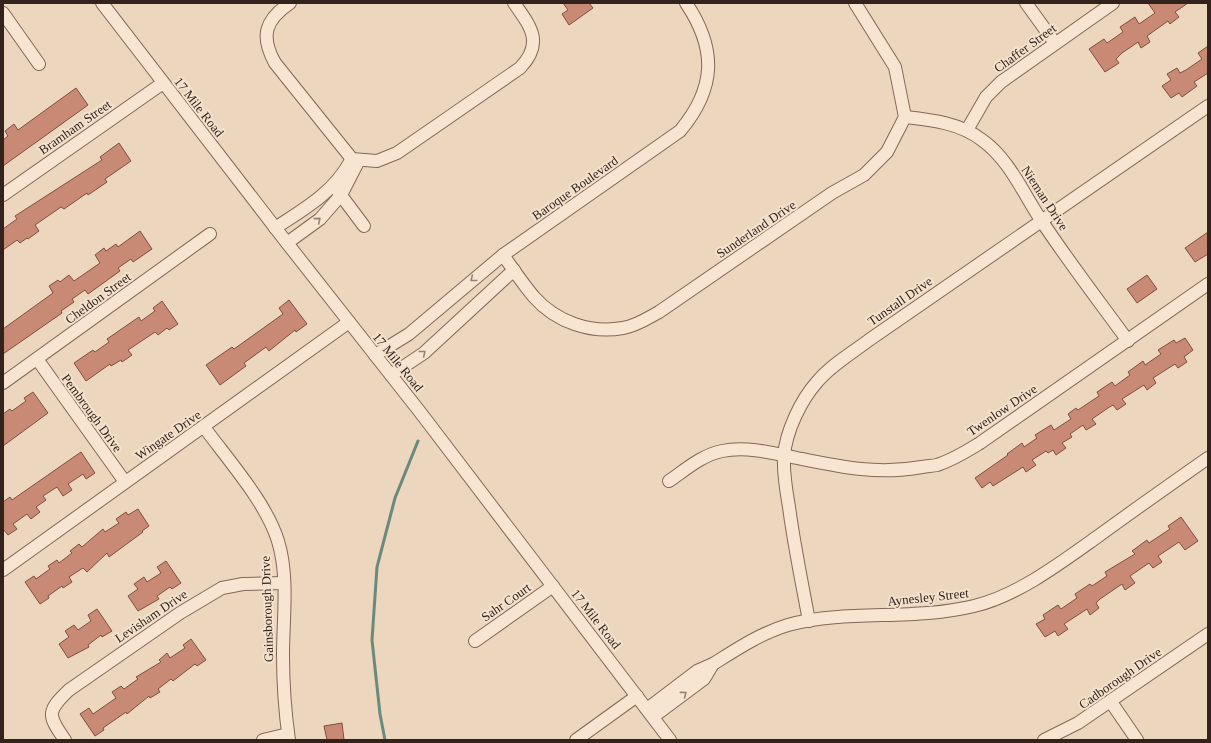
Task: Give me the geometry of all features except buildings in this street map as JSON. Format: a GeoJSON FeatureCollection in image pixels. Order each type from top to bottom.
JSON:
{"type":"FeatureCollection","features":[{"type":"Feature","properties":{"kind":"street","name":"17 Mile Road"},"geometry":{"type":"LineString","coordinates":[[102,3],[275,228],[391,375],[670,740]]}},
{"type":"Feature","properties":{"kind":"street"},"geometry":{"type":"LineString","coordinates":[[290,3],[276,12],[270,20],[267,29],[269,52],[275,63],[355,160],[377,161],[397,153],[520,68],[530,54],[534,43],[530,28],[514,3]]}},
{"type":"Feature","properties":{"kind":"street","name":"Baroque Boulevard"},"geometry":{"type":"LineString","coordinates":[[375,355],[409,334],[503,255],[667,142],[680,131],[692,117],[702,99],[708,80],[708,57],[699,27],[686,3]]}},
{"type":"Feature","properties":{"kind":"street"},"geometry":{"type":"LineString","coordinates":[[855,3],[895,67],[905,117]]}},
{"type":"Feature","properties":{"kind":"street"},"geometry":{"type":"LineString","coordinates":[[1026,3],[1056,43]]}},
{"type":"Feature","properties":{"kind":"street","name":"Chaffer Street"},"geometry":{"type":"LineString","coordinates":[[967,130],[980,106],[994,89],[1012,73],[1113,3]]}},
{"type":"Feature","properties":{"kind":"street"},"geometry":{"type":"LineString","coordinates":[[3,13],[39,64]]}},
{"type":"Feature","properties":{"kind":"street","name":"Bramham Street"},"geometry":{"type":"LineString","coordinates":[[3,195],[164,83]]}},
{"type":"Feature","properties":{"kind":"street","name":"Tunstall Drive"},"geometry":{"type":"LineString","coordinates":[[809,621],[791,525],[785,482],[784,455],[799,408],[810,390],[829,370],[869,340],[1208,106]]}},
{"type":"Feature","properties":{"kind":"street","name":"Sunderland Drive"},"geometry":{"type":"LineString","coordinates":[[503,255],[534,298],[559,317],[584,328],[607,330],[624,328],[643,321],[660,312],[832,194],[864,175],[887,152],[905,117]]}},
{"type":"Feature","properties":{"kind":"street","name":"Nieman Drive"},"geometry":{"type":"LineString","coordinates":[[905,117],[952,125],[967,130],[982,139],[1002,159],[1042,221],[1128,341]]}},
{"type":"Feature","properties":{"kind":"street"},"geometry":{"type":"LineString","coordinates":[[287,243],[320,219],[355,160]]}},
{"type":"Feature","properties":{"kind":"street"},"geometry":{"type":"LineString","coordinates":[[275,228],[310,205],[338,190]]}},
{"type":"Feature","properties":{"kind":"street"},"geometry":{"type":"LineString","coordinates":[[338,190],[364,226]]}},
{"type":"Feature","properties":{"kind":"street","name":"Cheldon Street"},"geometry":{"type":"LineString","coordinates":[[3,383],[210,234]]}},
{"type":"Feature","properties":{"kind":"street"},"geometry":{"type":"LineString","coordinates":[[391,375],[424,352],[514,270]]}},
{"type":"Feature","properties":{"kind":"street","name":"Twenlow Drive"},"geometry":{"type":"LineString","coordinates":[[669,481],[696,462],[720,452],[736,449],[784,455],[850,469],[869,471],[909,470],[936,465],[955,457],[980,443],[1208,284]]}},
{"type":"Feature","properties":{"kind":"street","name":"Wingate Drive"},"geometry":{"type":"LineString","coordinates":[[3,570],[349,322]]}},
{"type":"Feature","properties":{"kind":"street","name":"Pembrough Drive"},"geometry":{"type":"LineString","coordinates":[[37,359],[125,482]]}},
{"type":"Feature","properties":{"kind":"street","name":"Gainsborough Drive"},"geometry":{"type":"LineString","coordinates":[[204,427],[262,506],[272,525],[281,554],[283,583],[283,655],[288,737]]}},
{"type":"Feature","properties":{"kind":"street","name":"Aynesley Street"},"geometry":{"type":"LineString","coordinates":[[650,713],[697,671],[713,664],[753,639],[788,626],[809,621],[947,612],[976,606],[1004,595],[1068,557],[1208,458]]}},
{"type":"Feature","properties":{"kind":"street","name":"Levisham Drive"},"geometry":{"type":"LineString","coordinates":[[65,740],[52,717],[51,709],[69,690],[203,598],[222,588],[243,584],[283,583]]}},
{"type":"Feature","properties":{"kind":"street","name":"Sahr Court"},"geometry":{"type":"LineString","coordinates":[[475,641],[553,586]]}},
{"type":"Feature","properties":{"kind":"street","name":"Cadborough Drive"},"geometry":{"type":"LineString","coordinates":[[1044,740],[1078,723],[1111,702],[1208,634]]}},
{"type":"Feature","properties":{"kind":"street"},"geometry":{"type":"LineString","coordinates":[[576,740],[637,696]]}},
{"type":"Feature","properties":{"kind":"street"},"geometry":{"type":"LineString","coordinates":[[1111,702],[1137,740]]}},
{"type":"Feature","properties":{"kind":"street"},"geometry":{"type":"LineString","coordinates":[[263,740],[288,737]]}},
{"type":"Feature","properties":{"kind":"waterway"},"geometry":{"type":"LineString","coordinates":[[385,740],[380,714],[372,640],[377,567],[395,498],[418,441]]}}]}
